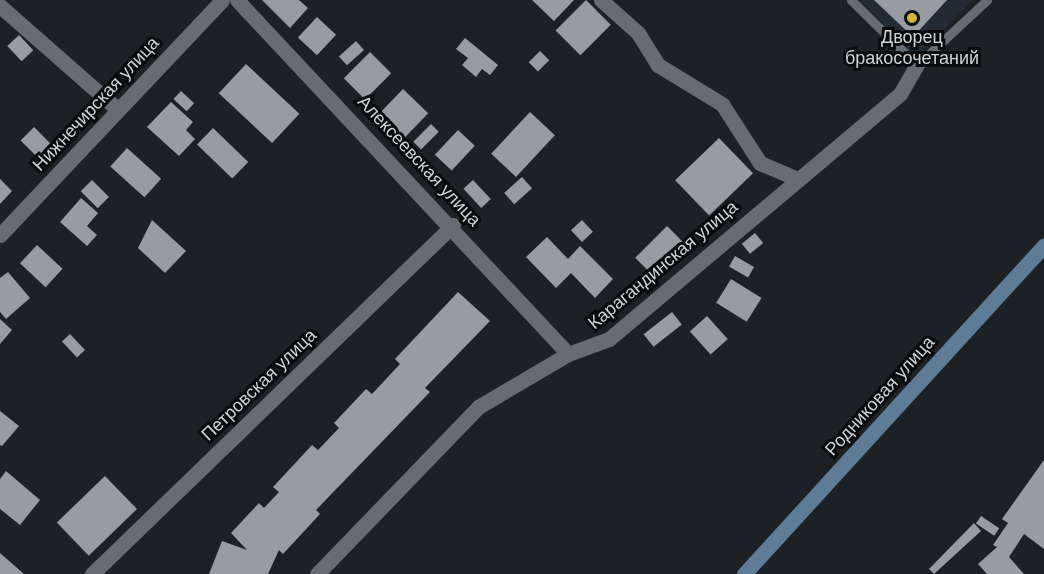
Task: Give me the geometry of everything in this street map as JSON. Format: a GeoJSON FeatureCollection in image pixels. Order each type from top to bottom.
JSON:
{"type":"FeatureCollection","features":[{"type":"Feature","properties":{"kind":"main road","name":"Родниковая улица"},"geometry":{"type":"LineString","coordinates":[[744,574],[1044,245]]}},
{"type":"Feature","properties":{"kind":"street","name":"Нижнечирская улица"},"geometry":{"type":"LineString","coordinates":[[0,235],[116,108],[222,0]]}},
{"type":"Feature","properties":{"kind":"street","name":"Алексеевская улица"},"geometry":{"type":"LineString","coordinates":[[237,0],[453,225],[568,354]]}},
{"type":"Feature","properties":{"kind":"street"},"geometry":{"type":"LineString","coordinates":[[602,0],[638,33],[658,64],[722,104],[760,163],[795,178]]}},
{"type":"Feature","properties":{"kind":"street"},"geometry":{"type":"LineString","coordinates":[[0,6],[116,108]]}},
{"type":"Feature","properties":{"kind":"street","name":"Карагандинская улица"},"geometry":{"type":"LineString","coordinates":[[316,574],[478,406],[568,354],[609,339],[795,178],[900,94],[917,65]]}},
{"type":"Feature","properties":{"kind":"street","name":"Петровская улица"},"geometry":{"type":"LineString","coordinates":[[92,574],[453,225]]}},
{"type":"Feature","properties":{"kind":"lane"},"geometry":{"type":"LineString","coordinates":[[852,0],[917,65],[987,0]]}},
{"type":"Feature","properties":{"kind":"shaded area"},"geometry":{"type":"Polygon","coordinates":[[[847,0],[973,0],[912,63],[847,0]]]}},
{"type":"Feature","properties":{"kind":"building"},"geometry":{"type":"Polygon","coordinates":[[[262,0],[299,0],[308,8],[290,28],[262,0]]]}},
{"type":"Feature","properties":{"kind":"building"},"geometry":{"type":"Polygon","coordinates":[[[532,0],[574,0],[554,21],[532,0]]]}},
{"type":"Feature","properties":{"kind":"building"},"geometry":{"type":"Polygon","coordinates":[[[586,0],[611,25],[580,55],[556,30],[586,0]]]}},
{"type":"Feature","properties":{"kind":"building","name":"Дворец бракосочетаний"},"geometry":{"type":"Polygon","coordinates":[[[874,0],[947,0],[913,37],[874,0]]]}},
{"type":"Feature","properties":{"kind":"building"},"geometry":{"type":"Polygon","coordinates":[[[317,17],[336,35],[317,55],[298,37],[317,17]]]}},
{"type":"Feature","properties":{"kind":"building"},"geometry":{"type":"Polygon","coordinates":[[[19,35],[33,50],[22,61],[7,46],[19,35]]]}},
{"type":"Feature","properties":{"kind":"building"},"geometry":{"type":"Polygon","coordinates":[[[465,38],[498,65],[490,75],[482,69],[476,77],[462,65],[468,58],[456,49],[465,38]]]}},
{"type":"Feature","properties":{"kind":"building"},"geometry":{"type":"Polygon","coordinates":[[[356,41],[364,50],[347,65],[339,56],[356,41]]]}},
{"type":"Feature","properties":{"kind":"building"},"geometry":{"type":"Polygon","coordinates":[[[540,51],[549,60],[538,72],[529,62],[540,51]]]}},
{"type":"Feature","properties":{"kind":"building"},"geometry":{"type":"Polygon","coordinates":[[[370,52],[391,73],[365,99],[344,78],[370,52]]]}},
{"type":"Feature","properties":{"kind":"building"},"geometry":{"type":"Polygon","coordinates":[[[246,64],[299,114],[272,143],[219,93],[246,64]]]}},
{"type":"Feature","properties":{"kind":"building"},"geometry":{"type":"Polygon","coordinates":[[[403,89],[428,113],[405,138],[379,113],[403,89]]]}},
{"type":"Feature","properties":{"kind":"building"},"geometry":{"type":"Polygon","coordinates":[[[181,91],[194,103],[187,111],[173,99],[181,91]]]}},
{"type":"Feature","properties":{"kind":"building"},"geometry":{"type":"Polygon","coordinates":[[[171,102],[193,122],[186,130],[195,139],[179,156],[147,127],[171,102]]]}},
{"type":"Feature","properties":{"kind":"building"},"geometry":{"type":"Polygon","coordinates":[[[530,112],[555,135],[516,177],[491,154],[530,112]]]}},
{"type":"Feature","properties":{"kind":"building"},"geometry":{"type":"Polygon","coordinates":[[[431,124],[439,132],[421,149],[413,142],[431,124]]]}},
{"type":"Feature","properties":{"kind":"building"},"geometry":{"type":"Polygon","coordinates":[[[34,127],[52,145],[38,158],[21,140],[34,127]]]}},
{"type":"Feature","properties":{"kind":"building"},"geometry":{"type":"Polygon","coordinates":[[[213,128],[248,162],[232,179],[197,145],[213,128]]]}},
{"type":"Feature","properties":{"kind":"building"},"geometry":{"type":"Polygon","coordinates":[[[458,130],[475,146],[452,171],[435,155],[458,130]]]}},
{"type":"Feature","properties":{"kind":"building"},"geometry":{"type":"Polygon","coordinates":[[[719,138],[753,173],[709,216],[675,180],[719,138]]]}},
{"type":"Feature","properties":{"kind":"building"},"geometry":{"type":"Polygon","coordinates":[[[127,148],[161,179],[144,197],[110,167],[127,148]]]}},
{"type":"Feature","properties":{"kind":"building"},"geometry":{"type":"Polygon","coordinates":[[[522,177],[532,188],[514,204],[504,193],[522,177]]]}},
{"type":"Feature","properties":{"kind":"building"},"geometry":{"type":"Polygon","coordinates":[[[0,179],[12,191],[0,204],[0,179]]]}},
{"type":"Feature","properties":{"kind":"building"},"geometry":{"type":"Polygon","coordinates":[[[92,180],[109,197],[98,208],[81,191],[92,180]]]}},
{"type":"Feature","properties":{"kind":"building"},"geometry":{"type":"Polygon","coordinates":[[[473,180],[491,199],[481,208],[463,189],[473,180]]]}},
{"type":"Feature","properties":{"kind":"building"},"geometry":{"type":"Polygon","coordinates":[[[81,198],[98,213],[87,226],[97,235],[87,246],[60,222],[81,198]]]}},
{"type":"Feature","properties":{"kind":"building"},"geometry":{"type":"Polygon","coordinates":[[[152,220],[186,251],[165,273],[138,248],[152,220]]]}},
{"type":"Feature","properties":{"kind":"building"},"geometry":{"type":"Polygon","coordinates":[[[582,220],[593,232],[582,242],[571,230],[582,220]]]}},
{"type":"Feature","properties":{"kind":"building"},"geometry":{"type":"Polygon","coordinates":[[[667,226],[688,247],[656,279],[635,258],[667,226]]]}},
{"type":"Feature","properties":{"kind":"building"},"geometry":{"type":"Polygon","coordinates":[[[755,233],[763,243],[750,254],[742,244],[755,233]]]}},
{"type":"Feature","properties":{"kind":"building"},"geometry":{"type":"Polygon","coordinates":[[[547,237],[568,259],[580,246],[613,279],[595,298],[571,273],[556,288],[526,257],[547,237]]]}},
{"type":"Feature","properties":{"kind":"building"},"geometry":{"type":"Polygon","coordinates":[[[37,245],[63,269],[46,287],[20,263],[37,245]]]}},
{"type":"Feature","properties":{"kind":"building"},"geometry":{"type":"Polygon","coordinates":[[[735,256],[754,267],[748,277],[729,266],[735,256]]]}},
{"type":"Feature","properties":{"kind":"building"},"geometry":{"type":"Polygon","coordinates":[[[8,272],[30,298],[6,319],[0,312],[0,278],[8,272]]]}},
{"type":"Feature","properties":{"kind":"building"},"geometry":{"type":"Polygon","coordinates":[[[731,279],[762,298],[747,322],[716,303],[731,279]]]}},
{"type":"Feature","properties":{"kind":"building"},"geometry":{"type":"Polygon","coordinates":[[[458,292],[490,321],[425,388],[430,392],[316,510],[320,514],[283,554],[279,550],[268,574],[209,574],[222,541],[247,550],[231,533],[259,503],[264,508],[279,492],[273,487],[312,445],[318,450],[339,428],[334,423],[366,389],[372,394],[400,364],[395,359],[458,292]]]}},
{"type":"Feature","properties":{"kind":"building"},"geometry":{"type":"Polygon","coordinates":[[[672,312],[682,325],[653,347],[644,334],[672,312]]]}},
{"type":"Feature","properties":{"kind":"building"},"geometry":{"type":"Polygon","coordinates":[[[707,316],[728,339],[711,354],[690,331],[707,316]]]}},
{"type":"Feature","properties":{"kind":"building"},"geometry":{"type":"Polygon","coordinates":[[[0,319],[12,330],[0,344],[0,319]]]}},
{"type":"Feature","properties":{"kind":"building"},"geometry":{"type":"Polygon","coordinates":[[[70,334],[85,350],[77,358],[62,342],[70,334]]]}},
{"type":"Feature","properties":{"kind":"building"},"geometry":{"type":"Polygon","coordinates":[[[0,411],[19,426],[2,446],[0,445],[0,411]]]}},
{"type":"Feature","properties":{"kind":"building"},"geometry":{"type":"Polygon","coordinates":[[[1044,460],[1044,549],[1024,534],[1009,557],[1024,574],[987,574],[978,564],[997,547],[993,545],[1008,523],[1002,519],[1044,460]]]}},
{"type":"Feature","properties":{"kind":"building"},"geometry":{"type":"Polygon","coordinates":[[[6,471],[40,500],[20,525],[0,509],[0,479],[6,471]]]}},
{"type":"Feature","properties":{"kind":"building"},"geometry":{"type":"Polygon","coordinates":[[[105,476],[137,509],[89,556],[57,523],[105,476]]]}},
{"type":"Feature","properties":{"kind":"building"},"geometry":{"type":"Polygon","coordinates":[[[981,516],[999,528],[994,536],[976,523],[981,516]]]}},
{"type":"Feature","properties":{"kind":"building"},"geometry":{"type":"Polygon","coordinates":[[[974,523],[981,531],[934,574],[929,569],[974,523]]]}},
{"type":"Feature","properties":{"kind":"building"},"geometry":{"type":"Polygon","coordinates":[[[0,553],[24,574],[0,574],[0,553]]]}},
{"type":"Feature","properties":{"kind":"place","name":"Дворец бракосочетаний"},"geometry":{"type":"Point","coordinates":[912,18]}}]}
